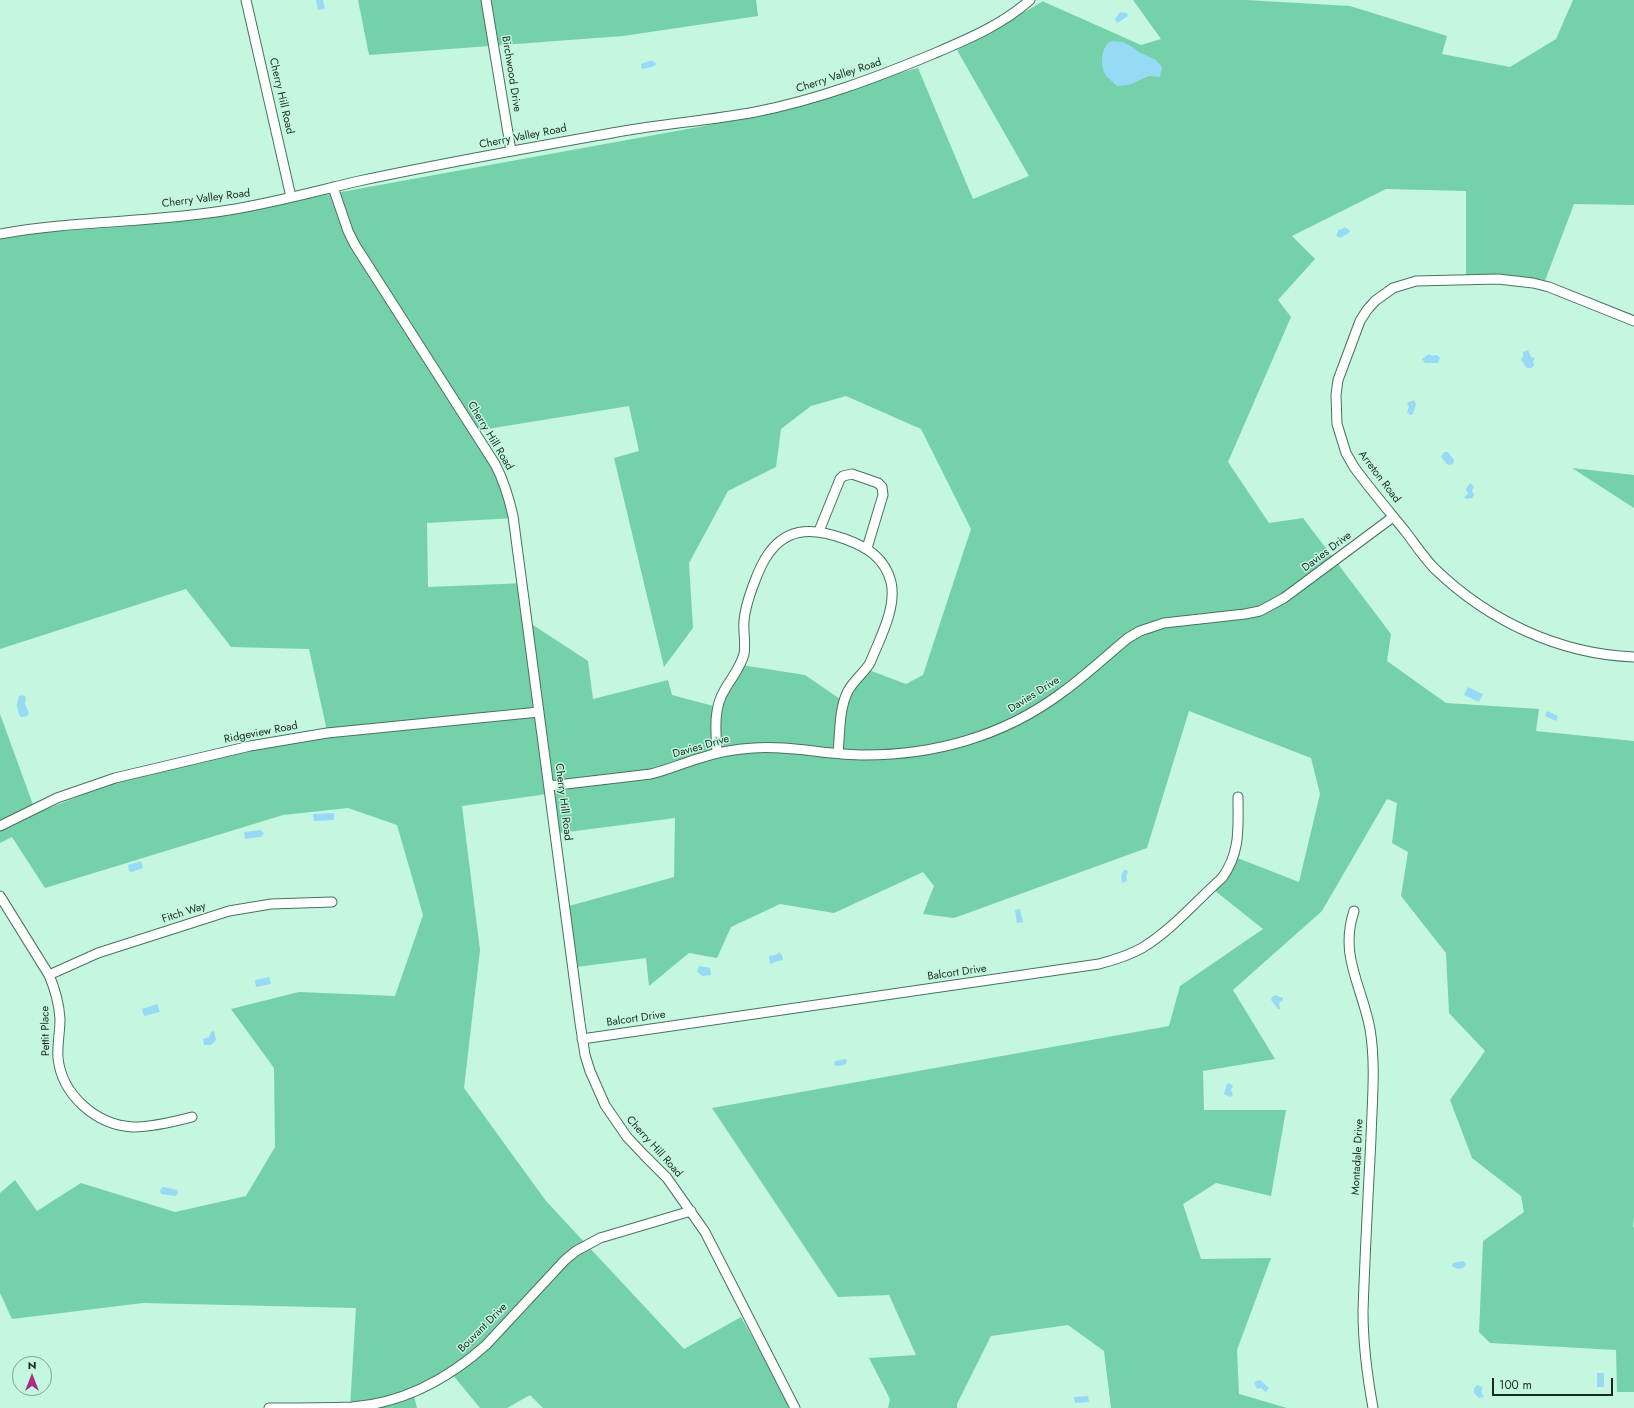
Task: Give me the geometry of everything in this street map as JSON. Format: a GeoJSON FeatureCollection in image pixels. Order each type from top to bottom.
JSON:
{"type":"FeatureCollection","features":[{"type":"Feature","properties":{"kind":"street","name":"Cherry Hill Road"},"geometry":{"type":"LineString","coordinates":[[246,0],[292,197]]}},
{"type":"Feature","properties":{"kind":"street","name":"Birchwood Drive"},"geometry":{"type":"LineString","coordinates":[[486,0],[511,152]]}},
{"type":"Feature","properties":{"kind":"street","name":"Cherry Valley Road"},"geometry":{"type":"LineString","coordinates":[[0,234],[36,227],[212,213],[244,208],[334,187],[620,131],[751,113],[824,95],[892,71],[986,31],[1006,20],[1030,0]]}},
{"type":"Feature","properties":{"kind":"street","name":"Cherry Hill Road"},"geometry":{"type":"LineString","coordinates":[[334,187],[346,225],[356,245],[495,464],[504,482],[513,516],[582,1040],[596,1087],[609,1111],[627,1137],[667,1178],[705,1232],[795,1408]]}},
{"type":"Feature","properties":{"kind":"street","name":"Arreton Road"},"geometry":{"type":"LineString","coordinates":[[1634,321],[1549,287],[1514,280],[1416,282],[1404,284],[1383,294],[1367,310],[1360,321],[1338,380],[1335,411],[1340,437],[1346,454],[1360,476],[1434,568],[1458,590],[1491,613],[1528,632],[1553,642],[1599,653],[1634,657]]}},
{"type":"Feature","properties":{"kind":"street"},"geometry":{"type":"LineString","coordinates":[[820,531],[840,479],[843,476],[852,474],[878,483],[882,487],[883,496],[867,548]]}},
{"type":"Feature","properties":{"kind":"street","name":"Davies Drive"},"geometry":{"type":"LineString","coordinates":[[549,786],[645,775],[664,771],[717,753],[734,750],[766,748],[890,755],[918,752],[952,745],[993,732],[1032,713],[1061,694],[1128,638],[1140,631],[1164,623],[1245,614],[1260,611],[1272,605],[1284,598],[1394,517]]}},
{"type":"Feature","properties":{"kind":"street"},"geometry":{"type":"LineString","coordinates":[[717,753],[717,710],[724,691],[736,674],[740,664],[745,643],[745,610],[764,560],[777,543],[788,536],[807,531],[820,531],[867,548],[882,562],[888,572],[892,587],[892,603],[870,663],[866,670],[853,683],[844,703],[838,753]]}},
{"type":"Feature","properties":{"kind":"street","name":"Ridgeview Road"},"geometry":{"type":"LineString","coordinates":[[0,826],[57,798],[114,778],[250,746],[327,733],[539,712]]}},
{"type":"Feature","properties":{"kind":"street","name":"Balcort Drive"},"geometry":{"type":"LineString","coordinates":[[582,1040],[1099,964],[1115,960],[1141,949],[1155,940],[1222,878],[1228,869],[1236,848],[1238,796]]}},
{"type":"Feature","properties":{"kind":"street","name":"Pettit Place"},"geometry":{"type":"LineString","coordinates":[[0,896],[49,975],[58,1004],[60,1018],[58,1048],[61,1072],[66,1083],[79,1102],[96,1115],[110,1122],[121,1125],[139,1126],[167,1124],[192,1117]]}},
{"type":"Feature","properties":{"kind":"street","name":"Fitch Way"},"geometry":{"type":"LineString","coordinates":[[49,975],[98,954],[229,911],[271,904],[332,902]]}},
{"type":"Feature","properties":{"kind":"street","name":"Montadale Drive"},"geometry":{"type":"LineString","coordinates":[[1354,911],[1350,928],[1349,955],[1352,970],[1366,1009],[1370,1030],[1374,1072],[1363,1311],[1363,1344],[1367,1379],[1373,1408]]}},
{"type":"Feature","properties":{"kind":"street","name":"Bouvant Drive"},"geometry":{"type":"LineString","coordinates":[[269,1408],[354,1406],[376,1403],[416,1391],[437,1381],[472,1358],[486,1345],[564,1260],[576,1251],[600,1238],[691,1211]]}},
{"type":"Feature","properties":{"kind":"green space"},"geometry":{"type":"Polygon","coordinates":[[[358,0],[756,0],[758,16],[623,36],[369,55],[358,0]]]}},
{"type":"Feature","properties":{"kind":"green space"},"geometry":{"type":"Polygon","coordinates":[[[1133,0],[1246,0],[1350,6],[1447,36],[1442,54],[1510,67],[1556,39],[1573,0],[1634,0],[1634,205],[1574,204],[1543,286],[1466,280],[1466,191],[1386,189],[1292,236],[1315,259],[1278,300],[1291,317],[1228,462],[1269,523],[1303,518],[1391,634],[1387,661],[1446,703],[1539,709],[1536,731],[1634,741],[1634,1392],[1617,1392],[1616,1350],[1490,1343],[1479,1332],[1483,1241],[1524,1212],[1521,1196],[1472,1158],[1450,1100],[1485,1051],[1449,1013],[1446,953],[1401,896],[1408,852],[1392,843],[1397,803],[1387,799],[1322,911],[1233,990],[1275,1059],[1203,1071],[1204,1110],[1286,1110],[1271,1196],[1216,1183],[1183,1204],[1201,1259],[1271,1258],[1237,1350],[1239,1394],[1287,1408],[1111,1408],[1104,1351],[1068,1325],[991,1336],[957,1404],[957,1408],[888,1408],[890,1399],[869,1358],[916,1355],[889,1295],[838,1297],[712,1108],[1169,1026],[1180,986],[1263,929],[1209,886],[1235,857],[1299,882],[1320,794],[1311,758],[1189,711],[1147,848],[954,918],[923,914],[934,886],[923,872],[834,913],[780,904],[731,927],[717,958],[689,953],[649,986],[646,958],[576,967],[569,906],[674,877],[675,818],[560,833],[554,793],[462,806],[480,950],[464,1088],[546,1201],[684,1349],[741,1317],[792,1408],[543,1408],[530,1395],[507,1408],[480,1408],[452,1374],[414,1396],[417,1408],[350,1408],[356,1308],[143,1303],[12,1319],[0,1293],[0,1193],[15,1180],[37,1211],[81,1183],[175,1212],[246,1196],[275,1147],[274,1068],[231,1009],[299,992],[395,996],[423,915],[397,825],[348,808],[283,815],[45,888],[12,837],[0,843],[0,714],[36,813],[163,764],[327,731],[309,649],[231,647],[186,589],[0,649],[0,234],[297,200],[704,126],[918,68],[973,199],[1029,176],[957,50],[1042,1],[1141,45],[1161,39],[1133,0]],[[846,396],[811,406],[781,429],[776,467],[728,491],[689,563],[693,628],[664,667],[614,458],[639,451],[629,406],[475,431],[514,518],[427,523],[428,587],[527,583],[530,623],[588,661],[593,699],[668,680],[672,695],[717,707],[741,665],[805,675],[843,701],[866,669],[906,684],[923,675],[971,529],[921,429],[846,396]]]}},
{"type":"Feature","properties":{"kind":"green space"},"geometry":{"type":"Polygon","coordinates":[[[1572,468],[1634,475],[1634,508],[1572,468]]]}},
{"type":"Feature","properties":{"kind":"water"},"geometry":{"type":"Polygon","coordinates":[[[316,0],[323,0],[325,9],[318,10],[316,0]]]}},
{"type":"Feature","properties":{"kind":"water"},"geometry":{"type":"Polygon","coordinates":[[[1120,12],[1127,13],[1128,16],[1117,23],[1115,19],[1120,12]]]}},
{"type":"Feature","properties":{"kind":"water"},"geometry":{"type":"Polygon","coordinates":[[[1111,41],[1123,42],[1156,60],[1162,67],[1160,77],[1149,76],[1129,85],[1117,86],[1106,76],[1102,65],[1103,51],[1111,41]]]}},
{"type":"Feature","properties":{"kind":"water"},"geometry":{"type":"Polygon","coordinates":[[[653,61],[657,64],[652,67],[642,69],[641,64],[653,61]]]}},
{"type":"Feature","properties":{"kind":"water"},"geometry":{"type":"Polygon","coordinates":[[[1345,227],[1350,231],[1348,234],[1341,238],[1336,236],[1339,229],[1341,230],[1345,227]]]}},
{"type":"Feature","properties":{"kind":"water"},"geometry":{"type":"Polygon","coordinates":[[[1528,350],[1531,357],[1535,358],[1533,361],[1534,366],[1531,368],[1527,368],[1521,360],[1523,357],[1523,352],[1528,350]]]}},
{"type":"Feature","properties":{"kind":"water"},"geometry":{"type":"Polygon","coordinates":[[[1429,354],[1432,356],[1437,355],[1440,358],[1438,363],[1425,363],[1422,359],[1429,354]]]}},
{"type":"Feature","properties":{"kind":"water"},"geometry":{"type":"Polygon","coordinates":[[[1414,400],[1416,404],[1413,414],[1410,415],[1407,412],[1409,407],[1407,403],[1414,400]]]}},
{"type":"Feature","properties":{"kind":"water"},"geometry":{"type":"Polygon","coordinates":[[[1444,452],[1448,452],[1454,460],[1453,464],[1448,465],[1441,457],[1444,452]]]}},
{"type":"Feature","properties":{"kind":"water"},"geometry":{"type":"Polygon","coordinates":[[[1470,483],[1474,486],[1472,491],[1474,495],[1472,498],[1466,499],[1464,497],[1468,494],[1466,489],[1470,483]]]}},
{"type":"Feature","properties":{"kind":"water"},"geometry":{"type":"Polygon","coordinates":[[[1468,687],[1483,694],[1479,702],[1464,695],[1468,687]]]}},
{"type":"Feature","properties":{"kind":"water"},"geometry":{"type":"Polygon","coordinates":[[[22,695],[26,697],[25,704],[29,713],[27,716],[22,717],[19,715],[17,705],[19,696],[22,695]]]}},
{"type":"Feature","properties":{"kind":"water"},"geometry":{"type":"Polygon","coordinates":[[[1547,711],[1558,716],[1556,721],[1545,716],[1547,711]]]}},
{"type":"Feature","properties":{"kind":"water"},"geometry":{"type":"Polygon","coordinates":[[[334,813],[334,820],[314,821],[313,814],[334,813]]]}},
{"type":"Feature","properties":{"kind":"water"},"geometry":{"type":"Polygon","coordinates":[[[260,830],[264,833],[261,837],[245,839],[244,832],[260,830]]]}},
{"type":"Feature","properties":{"kind":"water"},"geometry":{"type":"Polygon","coordinates":[[[141,861],[143,868],[132,872],[129,871],[128,865],[141,861]]]}},
{"type":"Feature","properties":{"kind":"water"},"geometry":{"type":"Polygon","coordinates":[[[1124,870],[1127,870],[1128,872],[1126,876],[1127,881],[1122,883],[1121,876],[1124,870]]]}},
{"type":"Feature","properties":{"kind":"water"},"geometry":{"type":"Polygon","coordinates":[[[1020,909],[1023,922],[1017,923],[1015,910],[1020,909]]]}},
{"type":"Feature","properties":{"kind":"water"},"geometry":{"type":"Polygon","coordinates":[[[779,952],[782,955],[783,960],[770,964],[769,956],[776,955],[779,952]]]}},
{"type":"Feature","properties":{"kind":"water"},"geometry":{"type":"Polygon","coordinates":[[[699,966],[710,968],[711,975],[703,976],[697,972],[699,966]]]}},
{"type":"Feature","properties":{"kind":"water"},"geometry":{"type":"Polygon","coordinates":[[[269,977],[271,984],[256,987],[255,980],[269,977]]]}},
{"type":"Feature","properties":{"kind":"water"},"geometry":{"type":"Polygon","coordinates":[[[1275,995],[1283,998],[1283,1000],[1279,1003],[1280,1009],[1278,1009],[1271,1000],[1275,995]]]}},
{"type":"Feature","properties":{"kind":"water"},"geometry":{"type":"Polygon","coordinates":[[[157,1004],[160,1012],[144,1016],[142,1009],[157,1004]]]}},
{"type":"Feature","properties":{"kind":"water"},"geometry":{"type":"Polygon","coordinates":[[[214,1031],[216,1040],[211,1045],[204,1045],[203,1039],[209,1037],[211,1032],[214,1031]]]}},
{"type":"Feature","properties":{"kind":"water"},"geometry":{"type":"Polygon","coordinates":[[[846,1059],[847,1062],[843,1065],[834,1065],[835,1061],[846,1059]]]}},
{"type":"Feature","properties":{"kind":"water"},"geometry":{"type":"Polygon","coordinates":[[[1229,1083],[1233,1086],[1231,1090],[1233,1095],[1230,1097],[1224,1094],[1227,1084],[1229,1083]]]}},
{"type":"Feature","properties":{"kind":"water"},"geometry":{"type":"Polygon","coordinates":[[[163,1187],[177,1190],[178,1194],[175,1196],[161,1194],[160,1190],[163,1187]]]}},
{"type":"Feature","properties":{"kind":"water"},"geometry":{"type":"Polygon","coordinates":[[[1463,1261],[1466,1264],[1462,1268],[1458,1269],[1452,1266],[1453,1263],[1463,1261]]]}},
{"type":"Feature","properties":{"kind":"water"},"geometry":{"type":"Polygon","coordinates":[[[1597,1373],[1604,1373],[1604,1387],[1597,1387],[1597,1373]]]}},
{"type":"Feature","properties":{"kind":"water"},"geometry":{"type":"Polygon","coordinates":[[[1260,1380],[1269,1388],[1266,1392],[1261,1388],[1257,1389],[1254,1382],[1260,1380]]]}},
{"type":"Feature","properties":{"kind":"water"},"geometry":{"type":"Polygon","coordinates":[[[1477,1385],[1483,1387],[1481,1392],[1484,1397],[1479,1398],[1474,1393],[1474,1388],[1477,1385]]]}},
{"type":"Feature","properties":{"kind":"water"},"geometry":{"type":"Polygon","coordinates":[[[1088,1396],[1089,1402],[1075,1403],[1074,1397],[1088,1396]]]}}]}
